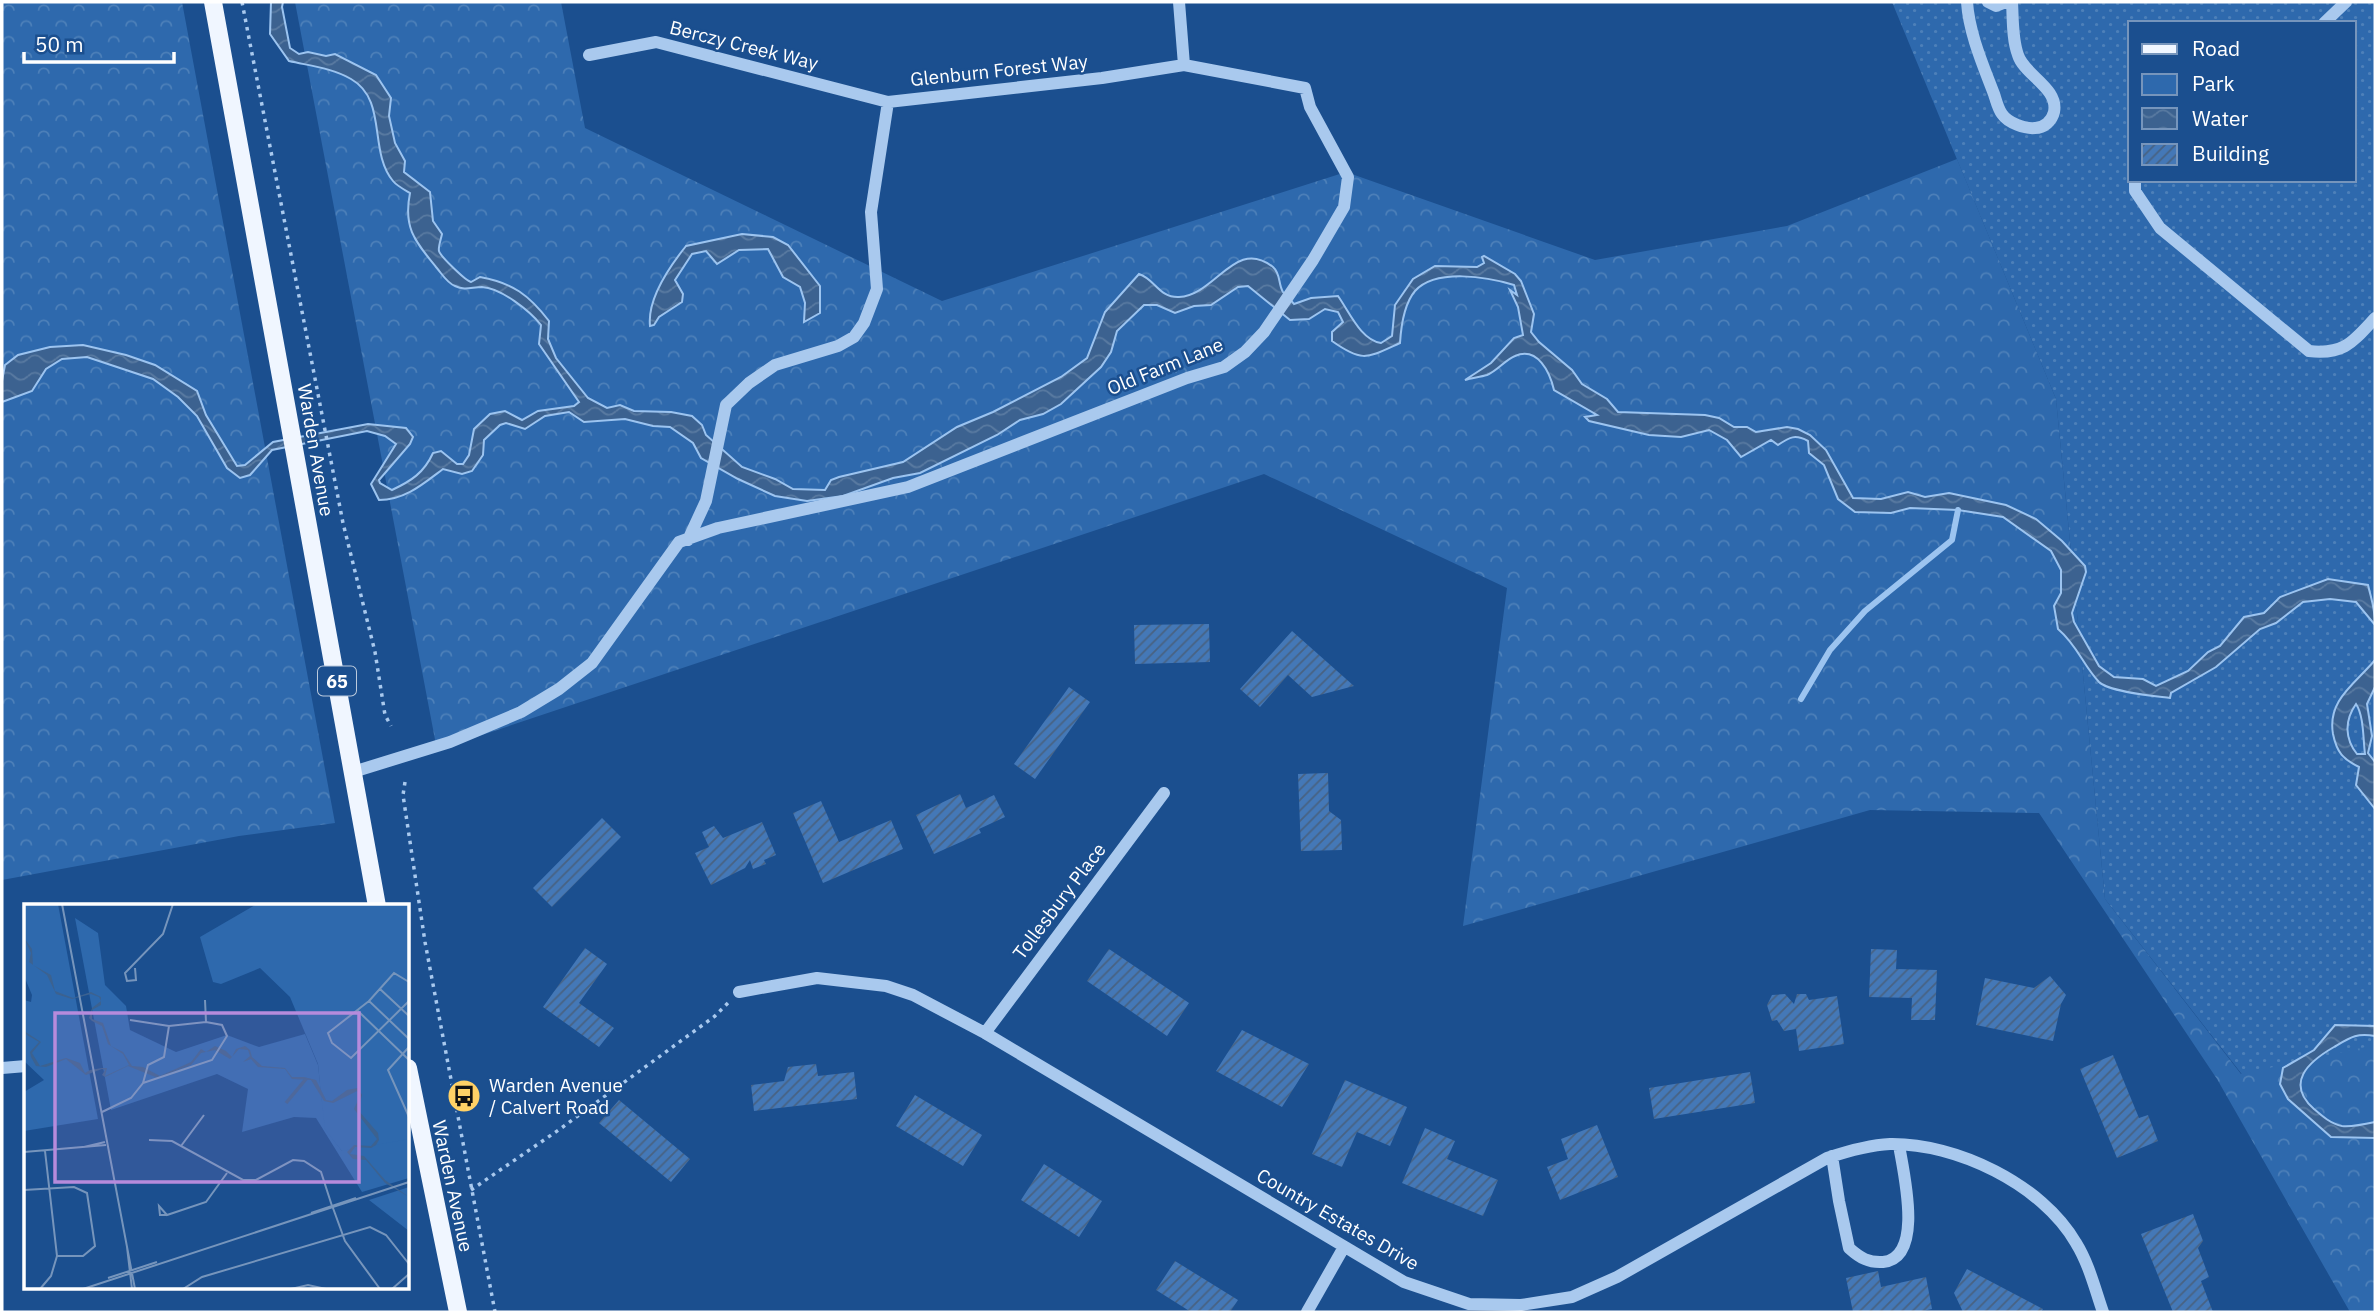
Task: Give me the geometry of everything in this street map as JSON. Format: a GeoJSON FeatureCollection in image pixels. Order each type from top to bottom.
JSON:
{"type":"FeatureCollection","features":[{"type":"Feature","properties":{"kind":"main road","name":"Warden Avenue"},"geometry":{"type":"LineString","coordinates":[[213,2],[377,904]]}},
{"type":"Feature","properties":{"kind":"main road","name":"Warden Avenue"},"geometry":{"type":"LineString","coordinates":[[410,1078],[458,1312]]}},
{"type":"Feature","properties":{"kind":"street"},"geometry":{"type":"LineString","coordinates":[[1179,2],[1184,65]]}},
{"type":"Feature","properties":{"kind":"street"},"geometry":{"type":"LineString","coordinates":[[1967,2],[1982,61],[2002,114],[2022,127],[2038,128],[2051,120],[2054,103],[2048,90],[2018,57],[2012,2]]}},
{"type":"Feature","properties":{"kind":"street"},"geometry":{"type":"LineString","coordinates":[[1987,2],[1996,6],[2006,2]]}},
{"type":"Feature","properties":{"kind":"street"},"geometry":{"type":"LineString","coordinates":[[2325,21],[2346,2]]}},
{"type":"Feature","properties":{"kind":"street","name":"Berczy Creek Way"},"geometry":{"type":"LineString","coordinates":[[589,55],[656,42],[888,102]]}},
{"type":"Feature","properties":{"kind":"street","name":"Glenburn Forest Way"},"geometry":{"type":"LineString","coordinates":[[353,772],[450,742],[521,712],[559,689],[592,663],[679,542],[688,540],[706,500],[726,405],[748,383],[775,365],[838,346],[854,337],[864,323],[877,289],[871,212],[888,102],[1102,78],[1184,65]]}},
{"type":"Feature","properties":{"kind":"street","name":"Old Farm Lane"},"geometry":{"type":"LineString","coordinates":[[688,540],[718,528],[908,487],[1187,378],[1224,367],[1245,352],[1264,332],[1338,219],[1344,207],[1348,177],[1310,107],[1305,88],[1184,65]]}},
{"type":"Feature","properties":{"kind":"street"},"geometry":{"type":"LineString","coordinates":[[2135,182],[2136,191],[2160,228],[2309,351],[2329,353],[2349,346],[2375,318]]}},
{"type":"Feature","properties":{"kind":"street","name":"Tollesbury Place"},"geometry":{"type":"LineString","coordinates":[[985,1033],[1164,793]]}},
{"type":"Feature","properties":{"kind":"street","name":"Country Estates Drive"},"geometry":{"type":"LineString","coordinates":[[739,992],[817,978],[887,986],[913,995],[985,1033],[1404,1282],[1469,1304],[1521,1305],[1572,1297],[1617,1277],[1832,1156],[1857,1148],[1899,1144],[1945,1151],[1995,1171],[2028,1189],[2075,1241],[2090,1271],[2104,1312]]}},
{"type":"Feature","properties":{"kind":"street"},"geometry":{"type":"LineString","coordinates":[[2,1068],[24,1066]]}},
{"type":"Feature","properties":{"kind":"street"},"geometry":{"type":"LineString","coordinates":[[1832,1156],[1849,1248],[1866,1261],[1885,1262],[1896,1257],[1907,1238],[1908,1213],[1899,1144]]}},
{"type":"Feature","properties":{"kind":"street"},"geometry":{"type":"LineString","coordinates":[[1307,1312],[1344,1247]]}},
{"type":"Feature","properties":{"kind":"path"},"geometry":{"type":"LineString","coordinates":[[243,2],[343,523],[375,652],[385,715],[390,726]]}},
{"type":"Feature","properties":{"kind":"path"},"geometry":{"type":"LineString","coordinates":[[405,782],[403,795],[425,942],[495,1312]]}},
{"type":"Feature","properties":{"kind":"path"},"geometry":{"type":"LineString","coordinates":[[471,1190],[704,1024],[739,992]]}},
{"type":"Feature","properties":{"kind":"green space"},"geometry":{"type":"Polygon","coordinates":[[[2,2],[182,2],[335,823],[239,836],[2,880],[2,2]]]}},
{"type":"Feature","properties":{"kind":"green space"},"geometry":{"type":"Polygon","coordinates":[[[295,2],[561,2],[585,128],[942,301],[1346,172],[1595,260],[1787,226],[1957,159],[2056,399],[2105,899],[2241,1074],[2375,1045],[2375,1312],[2350,1312],[2217,1079],[2039,813],[1870,810],[1463,926],[1507,588],[1264,474],[437,750],[295,2]]]}},
{"type":"Feature","properties":{"kind":"green space"},"geometry":{"type":"Polygon","coordinates":[[[1892,2],[2375,2],[2375,1176],[2330,1187],[2105,899],[2056,399],[1892,2]]]}},
{"type":"Feature","properties":{"kind":"water"},"geometry":{"type":"Polygon","coordinates":[[[271,2],[283,2],[290,48],[299,54],[335,54],[376,75],[391,98],[389,116],[395,143],[405,161],[404,172],[430,192],[433,221],[442,234],[440,254],[468,281],[480,277],[502,283],[534,304],[549,321],[548,339],[556,358],[588,398],[607,408],[620,405],[634,411],[671,412],[692,416],[702,425],[706,435],[742,467],[793,489],[825,490],[831,480],[839,477],[903,462],[957,427],[1061,377],[1087,358],[1105,312],[1139,274],[1167,295],[1179,297],[1204,287],[1236,263],[1247,259],[1260,260],[1276,270],[1283,292],[1294,304],[1311,298],[1338,296],[1362,331],[1381,343],[1392,336],[1395,305],[1413,279],[1435,266],[1477,267],[1484,263],[1484,256],[1515,274],[1521,281],[1534,314],[1531,332],[1539,342],[1572,370],[1582,384],[1607,399],[1618,412],[1705,415],[1719,418],[1734,427],[1747,427],[1756,432],[1787,427],[1798,429],[1810,435],[1826,450],[1853,498],[1881,499],[1908,492],[1925,497],[1949,493],[2006,505],[2036,519],[2062,541],[2085,566],[2086,572],[2072,613],[2074,622],[2099,666],[2114,677],[2143,679],[2156,686],[2188,671],[2208,652],[2220,646],[2244,617],[2264,613],[2280,597],[2328,579],[2368,585],[2375,625],[2356,602],[2330,599],[2303,602],[2276,623],[2260,629],[2216,667],[2171,693],[2170,698],[2133,693],[2104,685],[2093,675],[2058,629],[2054,606],[2061,593],[2061,570],[2051,551],[2003,517],[1958,510],[1910,508],[1891,513],[1855,512],[1838,499],[1824,465],[1809,453],[1808,441],[1796,437],[1778,445],[1771,440],[1741,457],[1727,440],[1709,430],[1681,437],[1649,435],[1589,421],[1585,417],[1597,415],[1554,390],[1542,363],[1530,355],[1515,356],[1487,375],[1465,380],[1491,363],[1514,338],[1523,335],[1518,307],[1510,290],[1517,295],[1514,285],[1477,277],[1449,277],[1424,284],[1408,302],[1400,343],[1365,356],[1351,353],[1332,341],[1332,332],[1343,322],[1338,312],[1325,309],[1309,319],[1290,320],[1248,286],[1238,287],[1211,305],[1194,306],[1175,313],[1157,305],[1144,305],[1117,331],[1111,352],[1101,367],[1061,404],[1043,414],[1020,420],[997,435],[920,473],[893,478],[843,496],[807,501],[775,496],[738,479],[701,458],[693,443],[670,427],[625,419],[584,422],[569,412],[545,416],[525,429],[506,423],[500,425],[484,440],[483,455],[472,471],[462,474],[443,469],[405,494],[379,500],[371,484],[396,444],[385,436],[367,431],[272,450],[250,475],[240,478],[227,468],[197,416],[178,397],[153,379],[87,357],[62,359],[46,369],[32,391],[2,402],[5,365],[18,355],[50,347],[83,345],[155,365],[197,391],[206,415],[237,466],[245,465],[273,442],[368,424],[406,428],[413,437],[410,444],[379,480],[392,490],[416,476],[433,453],[441,451],[457,464],[463,464],[469,455],[474,429],[490,414],[505,411],[522,420],[538,411],[574,406],[579,402],[539,344],[541,325],[536,319],[498,291],[452,285],[422,249],[412,233],[408,216],[410,193],[395,183],[381,155],[370,100],[362,88],[344,75],[289,61],[270,34],[271,2]]]}},
{"type":"Feature","properties":{"kind":"water"},"geometry":{"type":"Polygon","coordinates":[[[742,234],[773,237],[788,245],[820,286],[820,313],[804,322],[805,303],[800,287],[783,277],[768,249],[739,250],[717,264],[706,251],[692,254],[675,280],[683,294],[682,302],[650,326],[656,294],[686,246],[742,234]]]}},
{"type":"Feature","properties":{"kind":"water"},"geometry":{"type":"Polygon","coordinates":[[[2375,660],[2375,687],[2367,704],[2372,736],[2368,753],[2375,762],[2375,809],[2356,785],[2359,767],[2345,758],[2336,746],[2332,722],[2334,711],[2344,693],[2375,660]],[[2356,704],[2349,717],[2348,736],[2357,754],[2365,754],[2362,721],[2356,704]]]}},
{"type":"Feature","properties":{"kind":"water"},"geometry":{"type":"Polygon","coordinates":[[[2335,1025],[2375,1026],[2375,1036],[2354,1037],[2324,1053],[2303,1074],[2301,1090],[2314,1109],[2334,1123],[2350,1126],[2375,1122],[2375,1138],[2331,1137],[2288,1099],[2280,1084],[2283,1068],[2314,1050],[2335,1025]]]}},
{"type":"Feature","properties":{"kind":"building"},"geometry":{"type":"Polygon","coordinates":[[[1209,624],[1210,662],[1135,664],[1134,625],[1209,624]]]}},
{"type":"Feature","properties":{"kind":"building"},"geometry":{"type":"Polygon","coordinates":[[[1292,631],[1354,686],[1312,697],[1288,675],[1260,707],[1240,689],[1292,631]]]}},
{"type":"Feature","properties":{"kind":"building"},"geometry":{"type":"Polygon","coordinates":[[[1069,687],[1090,702],[1035,779],[1014,764],[1069,687]]]}},
{"type":"Feature","properties":{"kind":"building"},"geometry":{"type":"Polygon","coordinates":[[[1328,773],[1329,811],[1341,820],[1342,850],[1301,851],[1298,774],[1328,773]]]}},
{"type":"Feature","properties":{"kind":"building"},"geometry":{"type":"Polygon","coordinates":[[[960,794],[966,808],[994,795],[1005,817],[979,829],[981,833],[934,854],[916,815],[960,794]]]}},
{"type":"Feature","properties":{"kind":"building"},"geometry":{"type":"Polygon","coordinates":[[[821,801],[839,842],[891,820],[903,849],[823,883],[793,813],[821,801]]]}},
{"type":"Feature","properties":{"kind":"building"},"geometry":{"type":"Polygon","coordinates":[[[602,818],[621,837],[552,907],[533,888],[602,818]]]}},
{"type":"Feature","properties":{"kind":"building"},"geometry":{"type":"Polygon","coordinates":[[[762,822],[776,855],[764,860],[766,864],[753,869],[750,860],[745,868],[711,885],[695,853],[709,847],[702,832],[714,826],[723,838],[762,822]]]}},
{"type":"Feature","properties":{"kind":"building"},"geometry":{"type":"Polygon","coordinates":[[[585,948],[607,964],[579,1003],[614,1028],[599,1047],[543,1007],[585,948]]]}},
{"type":"Feature","properties":{"kind":"building"},"geometry":{"type":"Polygon","coordinates":[[[1109,949],[1189,1003],[1167,1036],[1087,981],[1109,949]]]}},
{"type":"Feature","properties":{"kind":"building"},"geometry":{"type":"Polygon","coordinates":[[[1871,949],[1897,950],[1896,969],[1937,970],[1935,1020],[1911,1020],[1912,998],[1869,997],[1871,949]]]}},
{"type":"Feature","properties":{"kind":"building"},"geometry":{"type":"Polygon","coordinates":[[[2050,976],[2066,995],[2061,1004],[2053,1041],[1976,1025],[1985,978],[2034,988],[2050,976]]]}},
{"type":"Feature","properties":{"kind":"building"},"geometry":{"type":"Polygon","coordinates":[[[1785,994],[1794,1004],[1797,994],[1806,994],[1809,1000],[1837,996],[1844,1044],[1799,1051],[1796,1029],[1784,1031],[1777,1020],[1772,1021],[1767,1005],[1772,995],[1785,994]]]}},
{"type":"Feature","properties":{"kind":"building"},"geometry":{"type":"Polygon","coordinates":[[[1242,1030],[1309,1064],[1282,1107],[1216,1071],[1242,1030]]]}},
{"type":"Feature","properties":{"kind":"building"},"geometry":{"type":"Polygon","coordinates":[[[2113,1055],[2139,1118],[2148,1115],[2158,1141],[2117,1158],[2080,1069],[2113,1055]]]}},
{"type":"Feature","properties":{"kind":"building"},"geometry":{"type":"Polygon","coordinates":[[[816,1064],[818,1076],[854,1072],[857,1099],[754,1111],[751,1085],[784,1081],[788,1067],[816,1064]]]}},
{"type":"Feature","properties":{"kind":"building"},"geometry":{"type":"Polygon","coordinates":[[[1750,1072],[1755,1103],[1654,1119],[1649,1088],[1750,1072]]]}},
{"type":"Feature","properties":{"kind":"building"},"geometry":{"type":"Polygon","coordinates":[[[1345,1080],[1407,1107],[1390,1146],[1357,1132],[1342,1167],[1312,1154],[1345,1080]]]}},
{"type":"Feature","properties":{"kind":"building"},"geometry":{"type":"Polygon","coordinates":[[[915,1095],[982,1135],[963,1166],[896,1126],[915,1095]]]}},
{"type":"Feature","properties":{"kind":"building"},"geometry":{"type":"Polygon","coordinates":[[[619,1100],[690,1159],[671,1182],[599,1123],[619,1100]]]}},
{"type":"Feature","properties":{"kind":"building"},"geometry":{"type":"Polygon","coordinates":[[[1597,1125],[1618,1177],[1560,1200],[1547,1167],[1568,1159],[1561,1139],[1597,1125]]]}},
{"type":"Feature","properties":{"kind":"building"},"geometry":{"type":"Polygon","coordinates":[[[1425,1128],[1455,1141],[1447,1159],[1498,1180],[1483,1216],[1402,1183],[1425,1128]]]}},
{"type":"Feature","properties":{"kind":"building"},"geometry":{"type":"Polygon","coordinates":[[[1044,1164],[1102,1201],[1079,1237],[1021,1200],[1044,1164]]]}},
{"type":"Feature","properties":{"kind":"building"},"geometry":{"type":"Polygon","coordinates":[[[2193,1214],[2203,1241],[2198,1248],[2209,1277],[2201,1281],[2213,1312],[2173,1312],[2141,1234],[2193,1214]]]}},
{"type":"Feature","properties":{"kind":"building"},"geometry":{"type":"Polygon","coordinates":[[[1175,1261],[1238,1300],[1230,1312],[1191,1312],[1156,1290],[1175,1261]]]}},
{"type":"Feature","properties":{"kind":"building"},"geometry":{"type":"Polygon","coordinates":[[[1967,1269],[2043,1309],[2041,1312],[1963,1312],[1954,1293],[1967,1269]]]}},
{"type":"Feature","properties":{"kind":"building"},"geometry":{"type":"Polygon","coordinates":[[[1878,1271],[1881,1287],[1926,1277],[1932,1309],[1918,1312],[1853,1312],[1846,1278],[1878,1271]]]}},
{"type":"Feature","properties":{"kind":"waterway"},"geometry":{"type":"LineString","coordinates":[[1801,699],[1830,650],[1865,611],[1952,540],[1958,510]]}},
{"type":"Feature","properties":{"kind":"place","name":"Warden Avenue / Calvert Road"},"geometry":{"type":"Point","coordinates":[464,1096]}}]}
